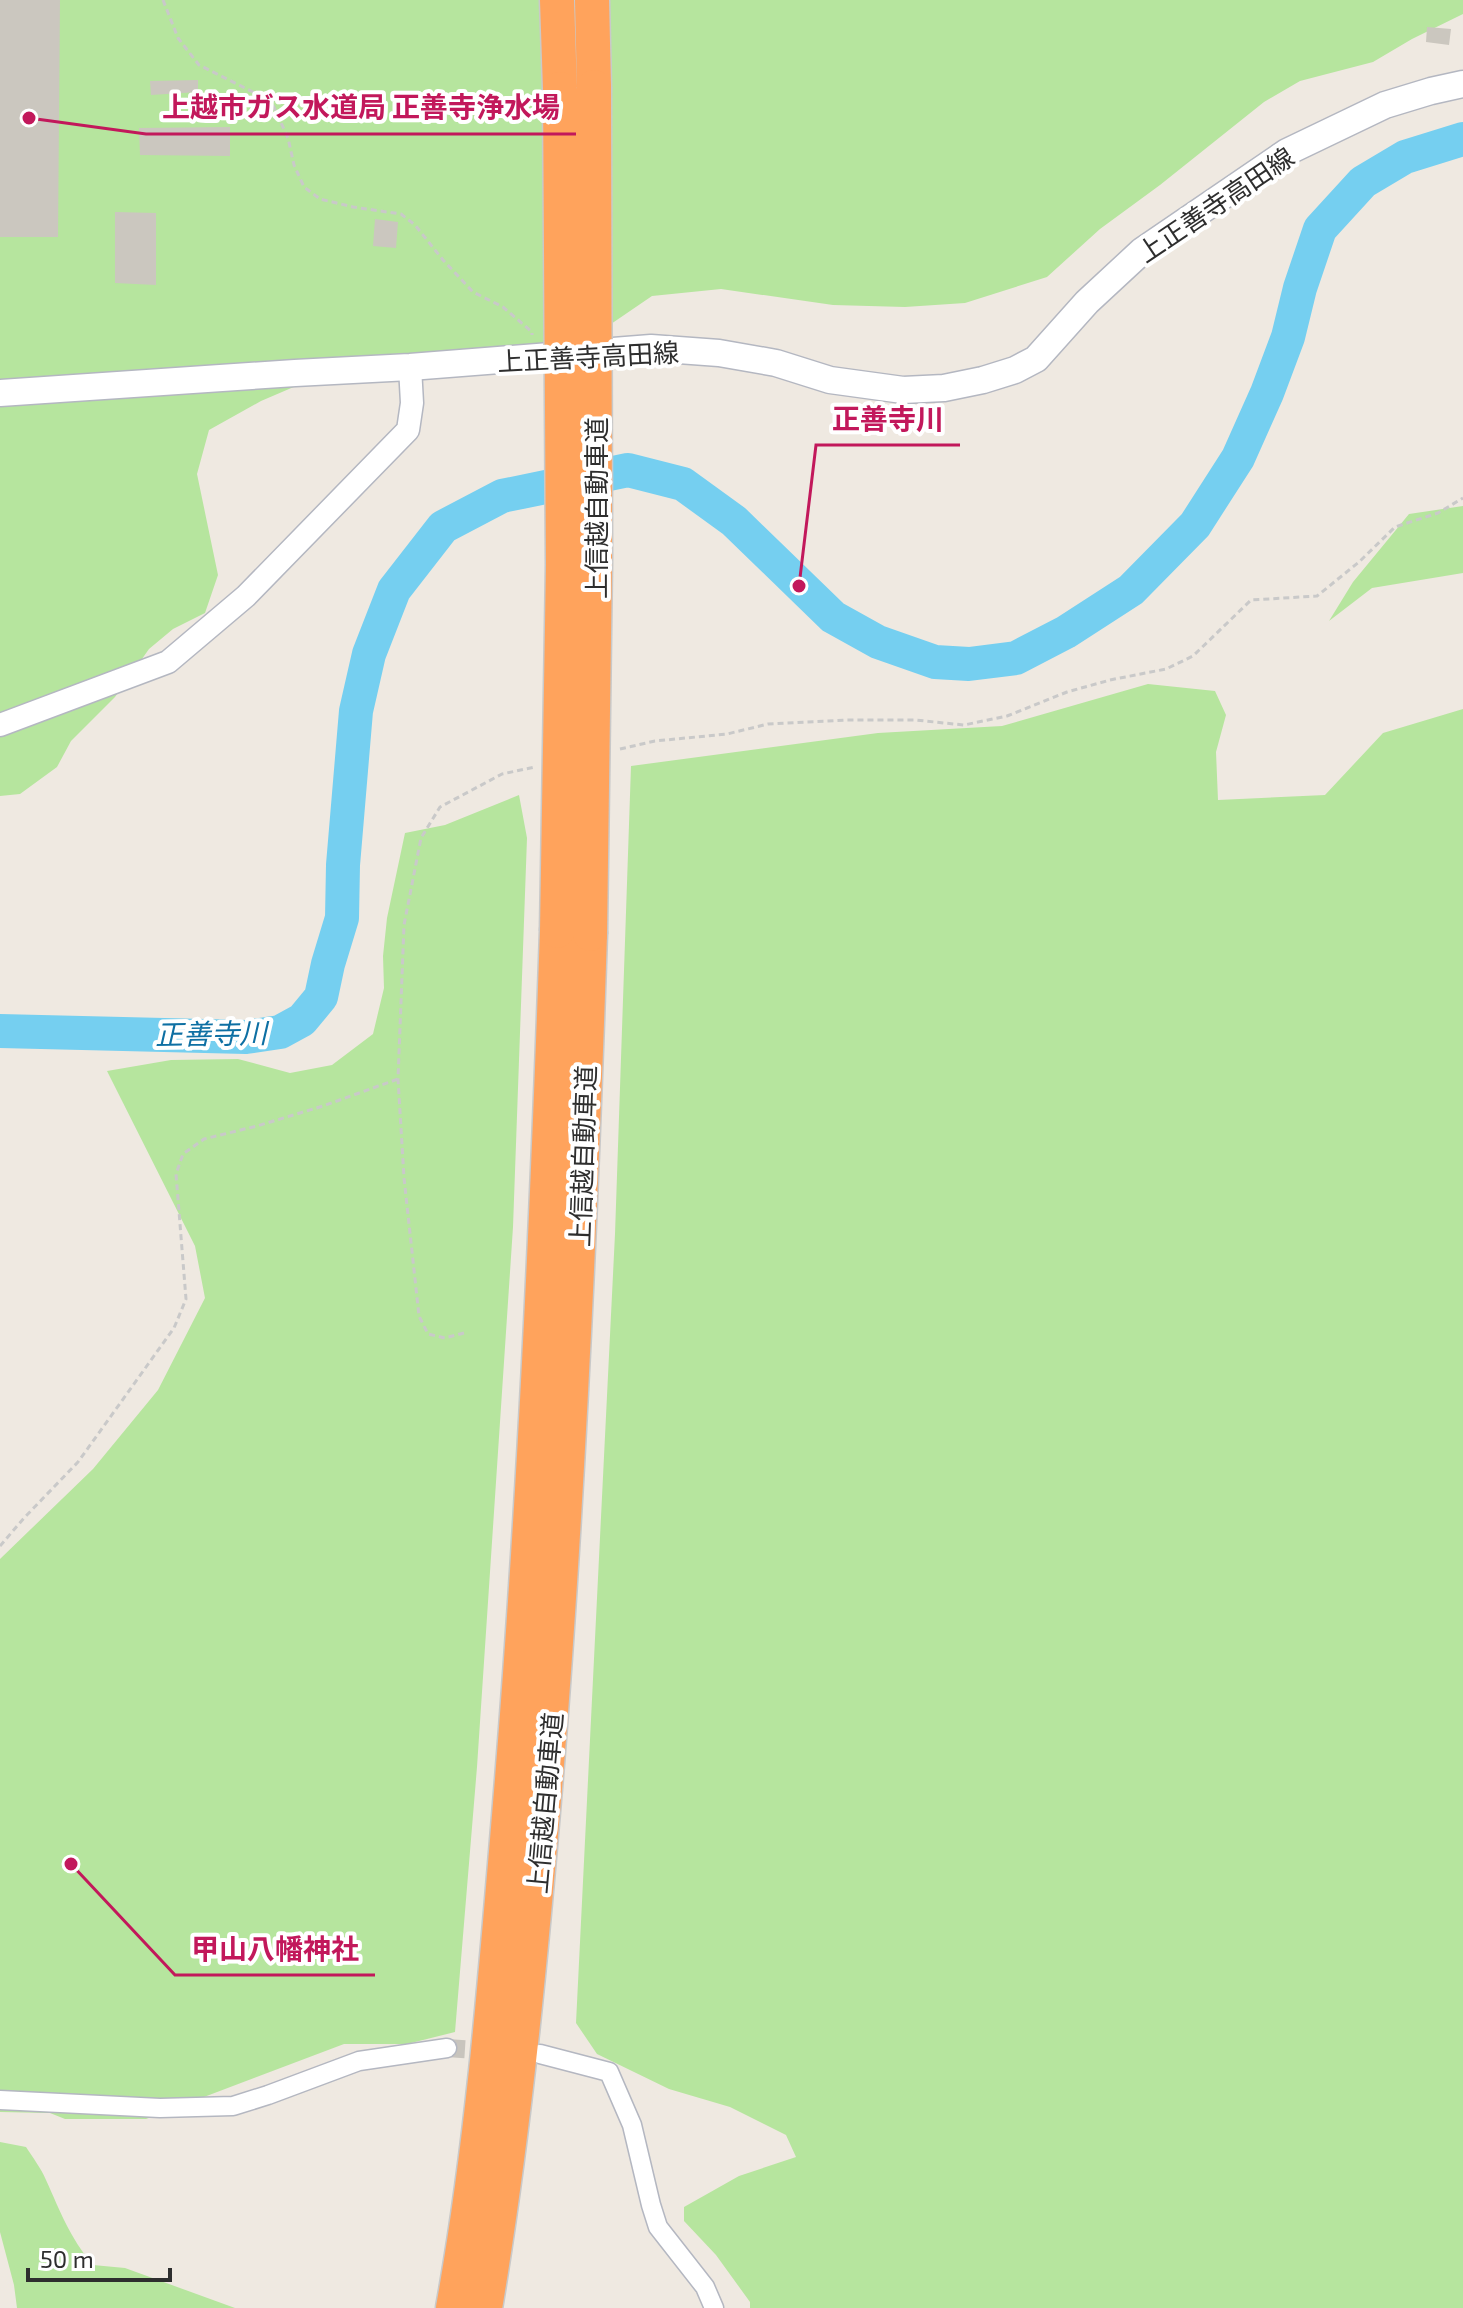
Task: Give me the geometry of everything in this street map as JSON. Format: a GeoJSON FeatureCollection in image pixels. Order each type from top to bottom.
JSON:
{"type":"FeatureCollection","features":[{"type":"Feature","properties":{"kind":"highway","name":"上信越自動車道"},"geometry":{"type":"LineString","coordinates":[[485,2308],[513,2120],[534,1931],[574,1346],[573,932],[563,565],[557,0]]}},
{"type":"Feature","properties":{"kind":"highway","name":"上信越自動車道"},"geometry":{"type":"LineString","coordinates":[[453,2308],[480,2117],[500,1923],[522,1664],[538,1394],[573,932],[595,561],[592,0]]}},
{"type":"Feature","properties":{"kind":"main road","name":"上正善寺高田線"},"geometry":{"type":"LineString","coordinates":[[0,393],[651,348],[719,353],[776,363],[830,380],[903,390],[944,388],[983,380],[1015,370],[1036,359],[1087,302],[1142,251],[1287,152],[1385,105],[1463,84]]}},
{"type":"Feature","properties":{"kind":"street"},"geometry":{"type":"LineString","coordinates":[[0,725],[168,662],[246,596],[408,430],[412,403],[410,367]]}},
{"type":"Feature","properties":{"kind":"street"},"geometry":{"type":"LineString","coordinates":[[0,2100],[160,2108],[233,2106],[359,2061],[447,2048]]}},
{"type":"Feature","properties":{"kind":"street"},"geometry":{"type":"LineString","coordinates":[[540,2054],[609,2072],[632,2125],[658,2227],[705,2287],[714,2308]]}},
{"type":"Feature","properties":{"kind":"path"},"geometry":{"type":"LineString","coordinates":[[163,0],[178,38],[199,65],[271,101],[288,138],[294,165],[304,187],[320,199],[401,214],[415,225],[473,292],[503,307],[532,332],[537,357]]}},
{"type":"Feature","properties":{"kind":"path"},"geometry":{"type":"LineString","coordinates":[[609,751],[655,741],[727,734],[768,724],[915,720],[964,725],[1007,716],[1067,692],[1110,680],[1166,669],[1193,656],[1251,600],[1317,596],[1395,527],[1438,513],[1463,498]]}},
{"type":"Feature","properties":{"kind":"path"},"geometry":{"type":"LineString","coordinates":[[464,1333],[445,1338],[428,1334],[419,1316],[404,1178],[398,1079],[404,925],[421,838],[440,807],[502,774],[548,764]]}},
{"type":"Feature","properties":{"kind":"path"},"geometry":{"type":"LineString","coordinates":[[0,1546],[78,1462],[174,1328],[186,1299],[176,1174],[183,1154],[204,1139],[310,1110],[398,1079]]}},
{"type":"Feature","properties":{"kind":"green space"},"geometry":{"type":"Polygon","coordinates":[[[0,0],[1463,0],[1463,14],[1373,62],[1300,81],[1264,102],[1100,229],[1047,277],[965,303],[905,307],[833,305],[721,289],[652,296],[589,339],[310,380],[261,401],[209,430],[197,474],[218,575],[205,613],[173,629],[149,649],[115,697],[71,741],[57,767],[20,794],[0,796],[0,0]]]}},
{"type":"Feature","properties":{"kind":"green space"},"geometry":{"type":"Polygon","coordinates":[[[1463,506],[1463,573],[1372,588],[1329,621],[1353,582],[1409,514],[1463,506]]]}},
{"type":"Feature","properties":{"kind":"green space"},"geometry":{"type":"Polygon","coordinates":[[[1148,684],[1215,691],[1226,715],[1216,752],[1218,800],[1325,795],[1383,733],[1463,709],[1463,2308],[750,2308],[750,2302],[716,2255],[684,2221],[684,2207],[739,2176],[796,2157],[786,2135],[730,2107],[669,2089],[597,2054],[576,2023],[615,1234],[631,766],[878,733],[1002,726],[1148,684]]]}},
{"type":"Feature","properties":{"kind":"green space"},"geometry":{"type":"Polygon","coordinates":[[[519,795],[527,838],[513,1227],[477,1767],[455,2032],[407,2044],[344,2044],[146,2119],[65,2119],[50,2113],[0,2112],[0,1559],[93,1469],[158,1390],[205,1298],[195,1246],[107,1071],[171,1060],[238,1059],[290,1073],[332,1065],[373,1034],[384,988],[387,918],[405,833],[445,825],[519,795]]]}},
{"type":"Feature","properties":{"kind":"green space"},"geometry":{"type":"Polygon","coordinates":[[[0,2142],[26,2147],[72,2234],[93,2265],[125,2268],[235,2308],[17,2308],[0,2232],[0,2142]]]}},
{"type":"Feature","properties":{"kind":"building"},"geometry":{"type":"Polygon","coordinates":[[[0,0],[60,0],[58,237],[0,237],[0,0]]]}},
{"type":"Feature","properties":{"kind":"building"},"geometry":{"type":"Polygon","coordinates":[[[1427,27],[1451,29],[1449,45],[1426,42],[1427,27]]]}},
{"type":"Feature","properties":{"kind":"building"},"geometry":{"type":"Polygon","coordinates":[[[198,80],[198,92],[151,95],[150,81],[198,80]]]}},
{"type":"Feature","properties":{"kind":"building"},"geometry":{"type":"Polygon","coordinates":[[[230,127],[230,156],[140,155],[139,128],[230,127]]]}},
{"type":"Feature","properties":{"kind":"building"},"geometry":{"type":"Polygon","coordinates":[[[115,212],[156,213],[156,285],[115,283],[115,212]]]}},
{"type":"Feature","properties":{"kind":"building"},"geometry":{"type":"Polygon","coordinates":[[[375,219],[398,222],[396,248],[373,246],[375,219]]]}},
{"type":"Feature","properties":{"kind":"waterway","name":"正善寺川"},"geometry":{"type":"LineString","coordinates":[[0,1031],[246,1037],[280,1032],[302,1020],[321,997],[342,918],[343,865],[356,711],[369,654],[394,590],[443,527],[502,496],[628,470],[683,484],[734,521],[833,617],[878,642],[935,662],[969,664],[1016,658],[1066,632],[1131,590],[1195,525],[1238,458],[1288,337],[1300,288],[1320,229],[1363,182],[1405,157],[1463,139]]}},
{"type":"Feature","properties":{"kind":"tunnel"},"geometry":{"type":"LineString","coordinates":[[447,2048],[494,2051]]}},
{"type":"Feature","properties":{"kind":"place","name":"上越市ガス水道局 正善寺浄水場"},"geometry":{"type":"Point","coordinates":[29,118]}},
{"type":"Feature","properties":{"kind":"place","name":"正善寺川"},"geometry":{"type":"Point","coordinates":[799,586]}},
{"type":"Feature","properties":{"kind":"place","name":"甲山八幡神社"},"geometry":{"type":"Point","coordinates":[71,1864]}}]}
